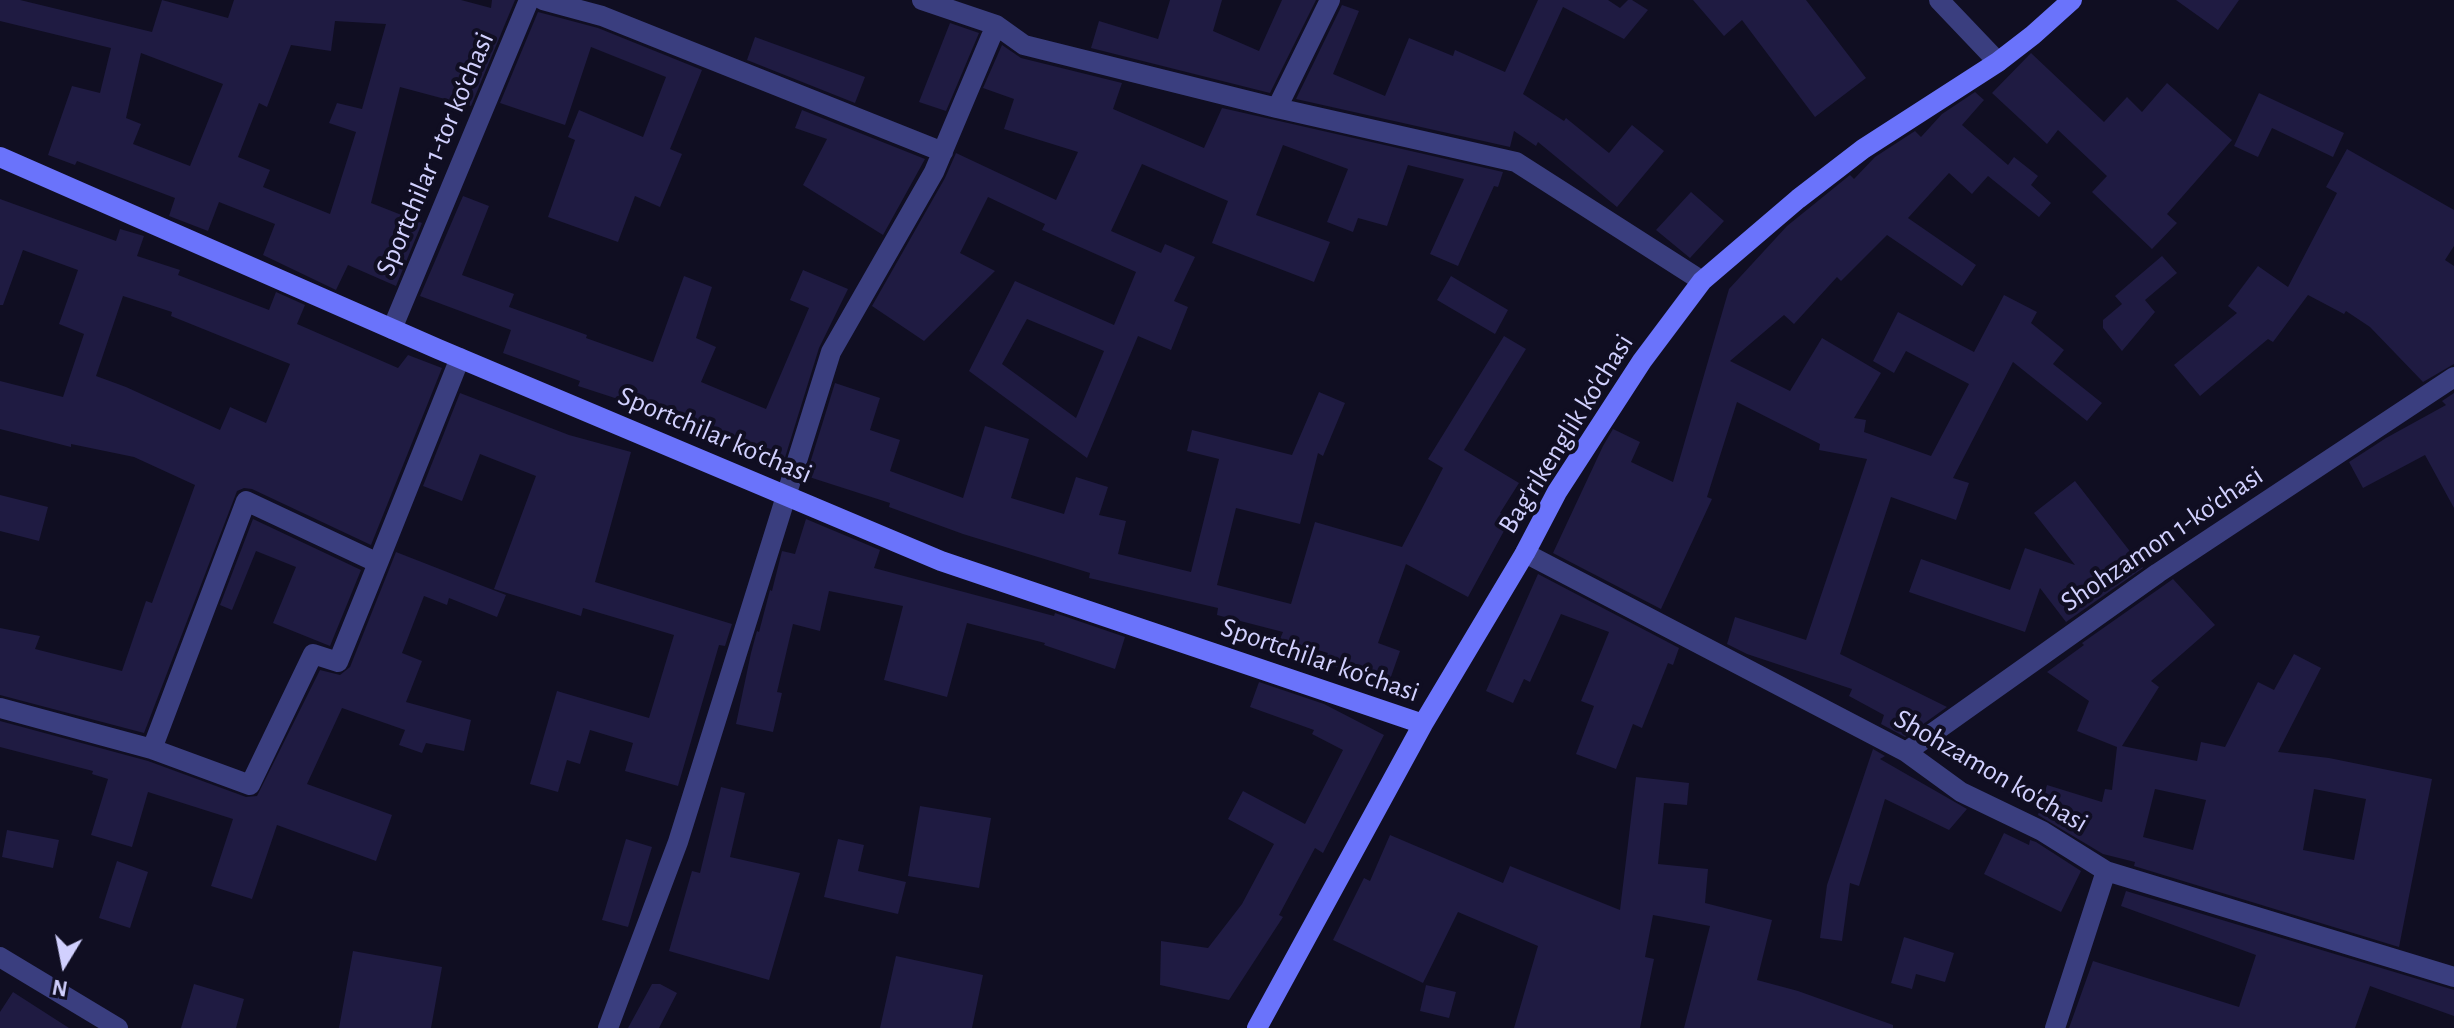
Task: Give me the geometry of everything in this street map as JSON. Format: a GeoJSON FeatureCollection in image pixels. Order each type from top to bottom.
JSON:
{"type":"FeatureCollection","features":[{"type":"Feature","properties":{"kind":"street","name":"Sportchilar 1-tor ko‘chasi"},"geometry":{"type":"LineString","coordinates":[[392,329],[529,0]]}},
{"type":"Feature","properties":{"kind":"street"},"geometry":{"type":"LineString","coordinates":[[543,0],[608,12],[943,152]]}},
{"type":"Feature","properties":{"kind":"street"},"geometry":{"type":"LineString","coordinates":[[922,0],[996,25],[1024,45],[1277,108],[1516,162],[1702,281]]}},
{"type":"Feature","properties":{"kind":"street"},"geometry":{"type":"LineString","coordinates":[[1277,108],[1330,0]]}},
{"type":"Feature","properties":{"kind":"street"},"geometry":{"type":"LineString","coordinates":[[1939,0],[1998,62]]}},
{"type":"Feature","properties":{"kind":"street","name":"Bag'rikenglik ko'chasi"},"geometry":{"type":"LineString","coordinates":[[1257,1028],[1423,724],[1525,553],[1557,492],[1601,420],[1702,281],[1798,199],[1863,149],[1998,62],[2072,0]]}},
{"type":"Feature","properties":{"kind":"street"},"geometry":{"type":"LineString","coordinates":[[608,1028],[678,842],[831,352],[934,172],[996,25]]}},
{"type":"Feature","properties":{"kind":"street","name":"Sportchilar ko‘chasi"},"geometry":{"type":"LineString","coordinates":[[0,157],[392,329],[941,561],[1423,724]]}},
{"type":"Feature","properties":{"kind":"street"},"geometry":{"type":"LineString","coordinates":[[0,708],[152,749],[250,785],[313,654],[338,662],[460,358]]}},
{"type":"Feature","properties":{"kind":"street","name":"Shohzamon 1-ko'chasi"},"geometry":{"type":"LineString","coordinates":[[1906,752],[2158,573],[2454,377]]}},
{"type":"Feature","properties":{"kind":"street"},"geometry":{"type":"LineString","coordinates":[[152,749],[246,501],[378,563]]}},
{"type":"Feature","properties":{"kind":"street","name":"Shohzamon ko'chasi"},"geometry":{"type":"LineString","coordinates":[[1525,553],[1906,752],[1961,792],[2042,831],[2106,871],[2454,977]]}},
{"type":"Feature","properties":{"kind":"street"},"geometry":{"type":"LineString","coordinates":[[2055,1028],[2106,871]]}},
{"type":"Feature","properties":{"kind":"street"},"geometry":{"type":"LineString","coordinates":[[0,957],[118,1028]]}},
{"type":"Feature","properties":{"kind":"building"},"geometry":{"type":"Polygon","coordinates":[[[0,0],[20,0],[152,32],[162,0],[228,18],[234,0],[461,0],[491,8],[492,0],[515,0],[471,106],[400,87],[371,203],[422,223],[396,286],[348,265],[336,290],[263,255],[275,224],[219,202],[208,231],[169,216],[175,198],[77,161],[75,165],[48,155],[72,86],[100,93],[111,48],[0,21],[0,0]],[[335,21],[331,51],[291,45],[267,107],[259,103],[238,157],[270,170],[263,187],[330,214],[356,132],[329,123],[337,103],[362,109],[386,24],[335,21]],[[141,53],[126,118],[141,124],[133,144],[190,166],[223,84],[141,53]]]}},
{"type":"Feature","properties":{"kind":"building"},"geometry":{"type":"Polygon","coordinates":[[[1170,0],[1222,0],[1213,31],[1259,51],[1282,0],[1316,0],[1270,93],[1091,48],[1099,21],[1158,39],[1170,0]]]}},
{"type":"Feature","properties":{"kind":"building"},"geometry":{"type":"Polygon","coordinates":[[[1538,0],[1608,0],[1620,8],[1632,0],[1648,10],[1624,39],[1563,7],[1523,94],[1564,121],[1566,118],[1609,153],[1632,125],[1664,151],[1617,207],[1538,142],[1536,146],[1514,131],[1510,147],[1296,99],[1342,5],[1359,11],[1333,74],[1385,96],[1409,38],[1453,56],[1455,50],[1505,72],[1538,0]]]}},
{"type":"Feature","properties":{"kind":"building"},"geometry":{"type":"Polygon","coordinates":[[[1693,0],[1806,0],[1866,78],[1815,117],[1742,20],[1724,36],[1693,0]]]}},
{"type":"Feature","properties":{"kind":"building"},"geometry":{"type":"Polygon","coordinates":[[[2176,0],[2239,0],[2218,30],[2176,0]]]}},
{"type":"Feature","properties":{"kind":"building"},"geometry":{"type":"Polygon","coordinates":[[[538,12],[598,28],[702,70],[670,149],[682,154],[660,207],[635,196],[618,242],[548,217],[575,140],[568,137],[579,110],[643,137],[666,77],[591,47],[565,125],[500,103],[538,12]]]}},
{"type":"Feature","properties":{"kind":"building"},"geometry":{"type":"Polygon","coordinates":[[[950,23],[979,33],[946,111],[919,102],[950,23]]]}},
{"type":"Feature","properties":{"kind":"building"},"geometry":{"type":"Polygon","coordinates":[[[755,37],[865,77],[855,103],[747,60],[755,37]]]}},
{"type":"Feature","properties":{"kind":"building"},"geometry":{"type":"Polygon","coordinates":[[[1002,45],[1021,58],[1122,83],[1113,109],[1204,148],[1222,108],[1503,172],[1458,266],[1430,254],[1464,179],[1408,165],[1387,226],[1358,218],[1353,232],[1327,222],[1348,169],[1283,145],[1256,215],[1330,242],[1314,282],[1212,243],[1228,201],[1142,164],[1111,231],[1161,253],[1165,244],[1195,257],[1174,301],[1188,307],[1171,350],[1138,336],[1087,458],[969,371],[1015,281],[1114,325],[1136,272],[1042,230],[1045,224],[988,197],[960,253],[995,271],[924,341],[872,306],[956,153],[1056,200],[1078,152],[1004,129],[1014,99],[983,88],[1002,45]],[[1027,319],[1002,364],[1076,418],[1104,351],[1027,319]]]}},
{"type":"Feature","properties":{"kind":"building"},"geometry":{"type":"Polygon","coordinates":[[[2031,53],[2104,122],[2127,97],[2142,112],[2167,83],[2232,140],[2167,214],[2177,223],[2152,249],[2092,192],[2107,176],[2058,130],[2047,144],[1992,93],[2031,53]]]}},
{"type":"Feature","properties":{"kind":"building"},"geometry":{"type":"Polygon","coordinates":[[[1975,92],[1984,100],[1962,125],[2008,165],[2014,157],[2038,176],[2031,185],[2051,203],[2039,217],[1988,176],[1972,194],[1949,173],[1908,218],[1976,265],[1962,286],[1887,235],[1841,281],[1837,277],[1794,324],[1784,315],[1730,361],[1790,391],[1822,338],[1881,373],[1854,418],[1866,420],[1864,432],[1931,456],[1969,384],[1906,351],[1894,373],[1873,361],[1898,312],[1974,352],[2004,295],[2037,312],[2031,323],[2064,350],[2053,364],[2102,403],[2087,421],[2013,362],[1953,478],[1969,483],[1956,520],[1891,497],[1840,654],[1947,707],[1905,737],[1881,724],[1884,715],[1849,696],[1852,689],[1747,654],[1727,644],[1735,617],[1806,640],[1867,459],[1819,450],[1820,444],[1737,402],[1707,497],[1712,499],[1661,609],[1553,553],[1613,429],[1640,442],[1631,462],[1673,482],[1729,289],[1787,226],[1850,175],[1854,179],[1875,157],[1915,131],[1921,137],[1942,114],[1975,92]]]}},
{"type":"Feature","properties":{"kind":"building"},"geometry":{"type":"Polygon","coordinates":[[[2259,93],[2344,133],[2333,157],[2272,128],[2258,157],[2234,146],[2259,93]]]}},
{"type":"Feature","properties":{"kind":"building"},"geometry":{"type":"Polygon","coordinates":[[[802,110],[925,159],[883,235],[803,185],[827,139],[795,128],[802,110]]]}},
{"type":"Feature","properties":{"kind":"building"},"geometry":{"type":"Polygon","coordinates":[[[2347,149],[2454,210],[2454,246],[2445,260],[2454,266],[2454,364],[2423,382],[2370,327],[2346,311],[2344,314],[2308,295],[2273,342],[2268,339],[2200,396],[2174,365],[2237,313],[2228,306],[2258,266],[2288,287],[2337,193],[2326,187],[2347,149]]]}},
{"type":"Feature","properties":{"kind":"building"},"geometry":{"type":"Polygon","coordinates":[[[1691,192],[1724,221],[1690,258],[1656,230],[1691,192]]]}},
{"type":"Feature","properties":{"kind":"building"},"geometry":{"type":"Polygon","coordinates":[[[463,196],[489,206],[462,275],[514,294],[509,307],[587,335],[586,338],[653,362],[684,276],[712,287],[696,338],[716,347],[701,382],[766,409],[809,308],[790,300],[803,270],[848,289],[819,348],[783,464],[664,414],[578,386],[580,381],[503,353],[511,330],[420,296],[463,196]]]}},
{"type":"Feature","properties":{"kind":"building"},"geometry":{"type":"Polygon","coordinates":[[[0,199],[116,241],[120,229],[144,236],[137,256],[180,270],[178,275],[269,310],[276,292],[305,305],[297,324],[398,368],[408,355],[442,368],[371,545],[252,489],[237,491],[144,733],[0,695],[0,628],[40,636],[35,649],[122,671],[146,601],[152,603],[195,485],[134,457],[71,444],[71,447],[0,429],[0,381],[63,397],[84,334],[59,324],[78,270],[23,250],[3,305],[0,305],[0,199]],[[123,296],[96,376],[220,430],[230,407],[266,423],[290,364],[171,316],[172,312],[123,296]]]}},
{"type":"Feature","properties":{"kind":"building"},"geometry":{"type":"Polygon","coordinates":[[[2162,256],[2177,273],[2145,300],[2155,312],[2122,351],[2103,328],[2103,320],[2122,304],[2115,296],[2162,256]]]}},
{"type":"Feature","properties":{"kind":"building"},"geometry":{"type":"Polygon","coordinates":[[[1451,276],[1508,310],[1495,334],[1437,300],[1451,276]]]}},
{"type":"Feature","properties":{"kind":"building"},"geometry":{"type":"Polygon","coordinates":[[[1504,336],[1526,349],[1464,450],[1519,483],[1500,513],[1511,518],[1468,597],[1406,564],[1378,643],[1400,651],[1388,685],[1324,663],[1328,653],[1280,639],[1283,632],[1217,615],[1218,608],[1089,578],[1090,573],[963,534],[889,507],[890,503],[806,476],[835,383],[880,398],[870,430],[900,440],[890,471],[963,498],[985,426],[1029,439],[1011,498],[1064,514],[1076,477],[1108,487],[1099,515],[1126,521],[1118,554],[1191,572],[1219,459],[1187,451],[1192,430],[1292,455],[1319,392],[1345,403],[1323,456],[1318,453],[1300,524],[1236,508],[1217,585],[1291,604],[1315,522],[1402,547],[1443,468],[1428,459],[1504,336]]]}},
{"type":"Feature","properties":{"kind":"building"},"geometry":{"type":"Polygon","coordinates":[[[460,393],[569,435],[631,452],[595,582],[732,624],[725,646],[719,645],[678,786],[625,771],[633,743],[590,730],[580,764],[567,760],[558,792],[530,784],[557,691],[649,718],[674,635],[583,608],[581,616],[494,589],[536,476],[480,454],[462,501],[423,486],[460,393]]]}},
{"type":"Feature","properties":{"kind":"building"},"geometry":{"type":"Polygon","coordinates":[[[2454,393],[2454,508],[2425,455],[2363,488],[2349,462],[2446,405],[2442,401],[2454,393]]]}},
{"type":"Feature","properties":{"kind":"building"},"geometry":{"type":"Polygon","coordinates":[[[2075,481],[2143,568],[2066,622],[2040,588],[2025,632],[1909,592],[1921,559],[2010,590],[2025,548],[2075,565],[2034,513],[2075,481]]]}},
{"type":"Feature","properties":{"kind":"building"},"geometry":{"type":"Polygon","coordinates":[[[0,495],[48,507],[39,541],[0,531],[0,495]]]}},
{"type":"Feature","properties":{"kind":"building"},"geometry":{"type":"Polygon","coordinates":[[[253,519],[361,570],[330,646],[273,623],[296,567],[256,551],[232,610],[220,605],[253,519]]]}},
{"type":"Feature","properties":{"kind":"building"},"geometry":{"type":"Polygon","coordinates":[[[806,519],[880,550],[874,568],[1054,616],[1055,613],[1125,637],[1115,669],[1045,643],[967,623],[947,697],[884,680],[903,606],[829,591],[820,631],[793,624],[777,692],[782,693],[773,732],[736,724],[751,653],[782,551],[795,554],[806,519]]]}},
{"type":"Feature","properties":{"kind":"building"},"geometry":{"type":"Polygon","coordinates":[[[396,552],[506,595],[497,617],[449,598],[447,605],[424,596],[402,653],[422,661],[406,702],[471,720],[464,751],[426,743],[422,753],[399,745],[405,730],[342,708],[307,784],[392,815],[376,861],[277,825],[252,899],[211,886],[233,819],[148,792],[132,847],[91,835],[108,779],[92,774],[93,771],[0,747],[0,721],[148,761],[246,797],[257,796],[320,670],[340,675],[350,667],[396,552]]]}},
{"type":"Feature","properties":{"kind":"building"},"geometry":{"type":"Polygon","coordinates":[[[1538,574],[1679,648],[1673,665],[1668,663],[1642,728],[1633,724],[1616,769],[1576,754],[1594,706],[1581,701],[1609,632],[1561,614],[1530,682],[1524,679],[1513,703],[1486,691],[1538,574]]]}},
{"type":"Feature","properties":{"kind":"building"},"geometry":{"type":"Polygon","coordinates":[[[2173,579],[2215,625],[2151,681],[2159,687],[2122,746],[2197,761],[2201,742],[2225,747],[2258,682],[2274,690],[2294,654],[2321,668],[2278,752],[2329,758],[2432,779],[2399,947],[2134,866],[2135,862],[2103,854],[2038,815],[2047,785],[2102,802],[2105,789],[2112,790],[2117,747],[2077,731],[2089,701],[2047,672],[2084,645],[2082,643],[2173,579]],[[2155,789],[2143,837],[2193,850],[2206,800],[2155,789]],[[2314,789],[2303,850],[2354,860],[2366,799],[2314,789]]]}},
{"type":"Feature","properties":{"kind":"building"},"geometry":{"type":"Polygon","coordinates":[[[1259,682],[1324,704],[1384,735],[1323,853],[1315,848],[1279,915],[1283,917],[1229,1000],[1160,985],[1161,941],[1208,948],[1242,904],[1274,844],[1228,819],[1243,791],[1305,824],[1343,750],[1312,734],[1314,730],[1250,707],[1259,682]]]}},
{"type":"Feature","properties":{"kind":"building"},"geometry":{"type":"Polygon","coordinates":[[[1873,749],[1885,756],[1880,759],[1967,809],[1949,830],[1885,799],[1859,886],[1850,883],[1842,941],[1820,938],[1827,885],[1873,749]]]}},
{"type":"Feature","properties":{"kind":"building"},"geometry":{"type":"Polygon","coordinates":[[[1636,777],[1689,783],[1687,805],[1664,803],[1658,864],[1708,869],[1705,903],[1772,920],[1757,980],[1798,991],[1893,1025],[1893,1028],[1684,1028],[1710,926],[1653,915],[1645,957],[1654,959],[1640,1028],[1514,1028],[1538,946],[1458,912],[1423,983],[1333,940],[1364,878],[1370,881],[1390,835],[1503,883],[1510,866],[1620,910],[1636,777]]]}},
{"type":"Feature","properties":{"kind":"building"},"geometry":{"type":"Polygon","coordinates":[[[721,787],[745,793],[730,857],[800,873],[769,980],[669,951],[692,871],[700,873],[721,787]]]}},
{"type":"Feature","properties":{"kind":"building"},"geometry":{"type":"Polygon","coordinates":[[[920,806],[991,818],[979,888],[908,876],[920,806]]]}},
{"type":"Feature","properties":{"kind":"building"},"geometry":{"type":"Polygon","coordinates":[[[7,830],[59,840],[53,868],[2,857],[7,830]]]}},
{"type":"Feature","properties":{"kind":"building"},"geometry":{"type":"Polygon","coordinates":[[[2004,833],[2029,845],[2030,840],[2036,842],[2081,871],[2061,912],[1984,874],[2004,833]]]}},
{"type":"Feature","properties":{"kind":"building"},"geometry":{"type":"Polygon","coordinates":[[[626,839],[652,847],[628,927],[602,920],[626,839]]]}},
{"type":"Feature","properties":{"kind":"building"},"geometry":{"type":"Polygon","coordinates":[[[838,839],[864,845],[858,871],[906,882],[898,914],[824,897],[838,839]]]}},
{"type":"Feature","properties":{"kind":"building"},"geometry":{"type":"Polygon","coordinates":[[[117,861],[148,872],[130,928],[99,918],[117,861]]]}},
{"type":"Feature","properties":{"kind":"building"},"geometry":{"type":"Polygon","coordinates":[[[2126,891],[2454,990],[2454,1016],[2370,986],[2355,1028],[2069,1028],[2093,961],[2239,1007],[2256,955],[2121,906],[2126,891]]]}},
{"type":"Feature","properties":{"kind":"building"},"geometry":{"type":"Polygon","coordinates":[[[1904,937],[1954,953],[1945,982],[1916,974],[1912,989],[1891,983],[1904,937]]]}},
{"type":"Feature","properties":{"kind":"building"},"geometry":{"type":"Polygon","coordinates":[[[353,951],[442,967],[431,1028],[339,1028],[353,951]]]}},
{"type":"Feature","properties":{"kind":"building"},"geometry":{"type":"Polygon","coordinates":[[[896,956],[983,975],[972,1028],[880,1028],[896,956]]]}},
{"type":"Feature","properties":{"kind":"building"},"geometry":{"type":"Polygon","coordinates":[[[194,984],[244,999],[236,1028],[181,1028],[194,984]]]}},
{"type":"Feature","properties":{"kind":"building"},"geometry":{"type":"Polygon","coordinates":[[[652,984],[660,984],[677,993],[659,1028],[628,1028],[652,984]]]}},
{"type":"Feature","properties":{"kind":"building"},"geometry":{"type":"Polygon","coordinates":[[[1426,985],[1456,992],[1449,1018],[1420,1011],[1426,985]]]}},
{"type":"Feature","properties":{"kind":"building"},"geometry":{"type":"Polygon","coordinates":[[[13,992],[69,1028],[0,1028],[0,1012],[13,992]]]}}]}
